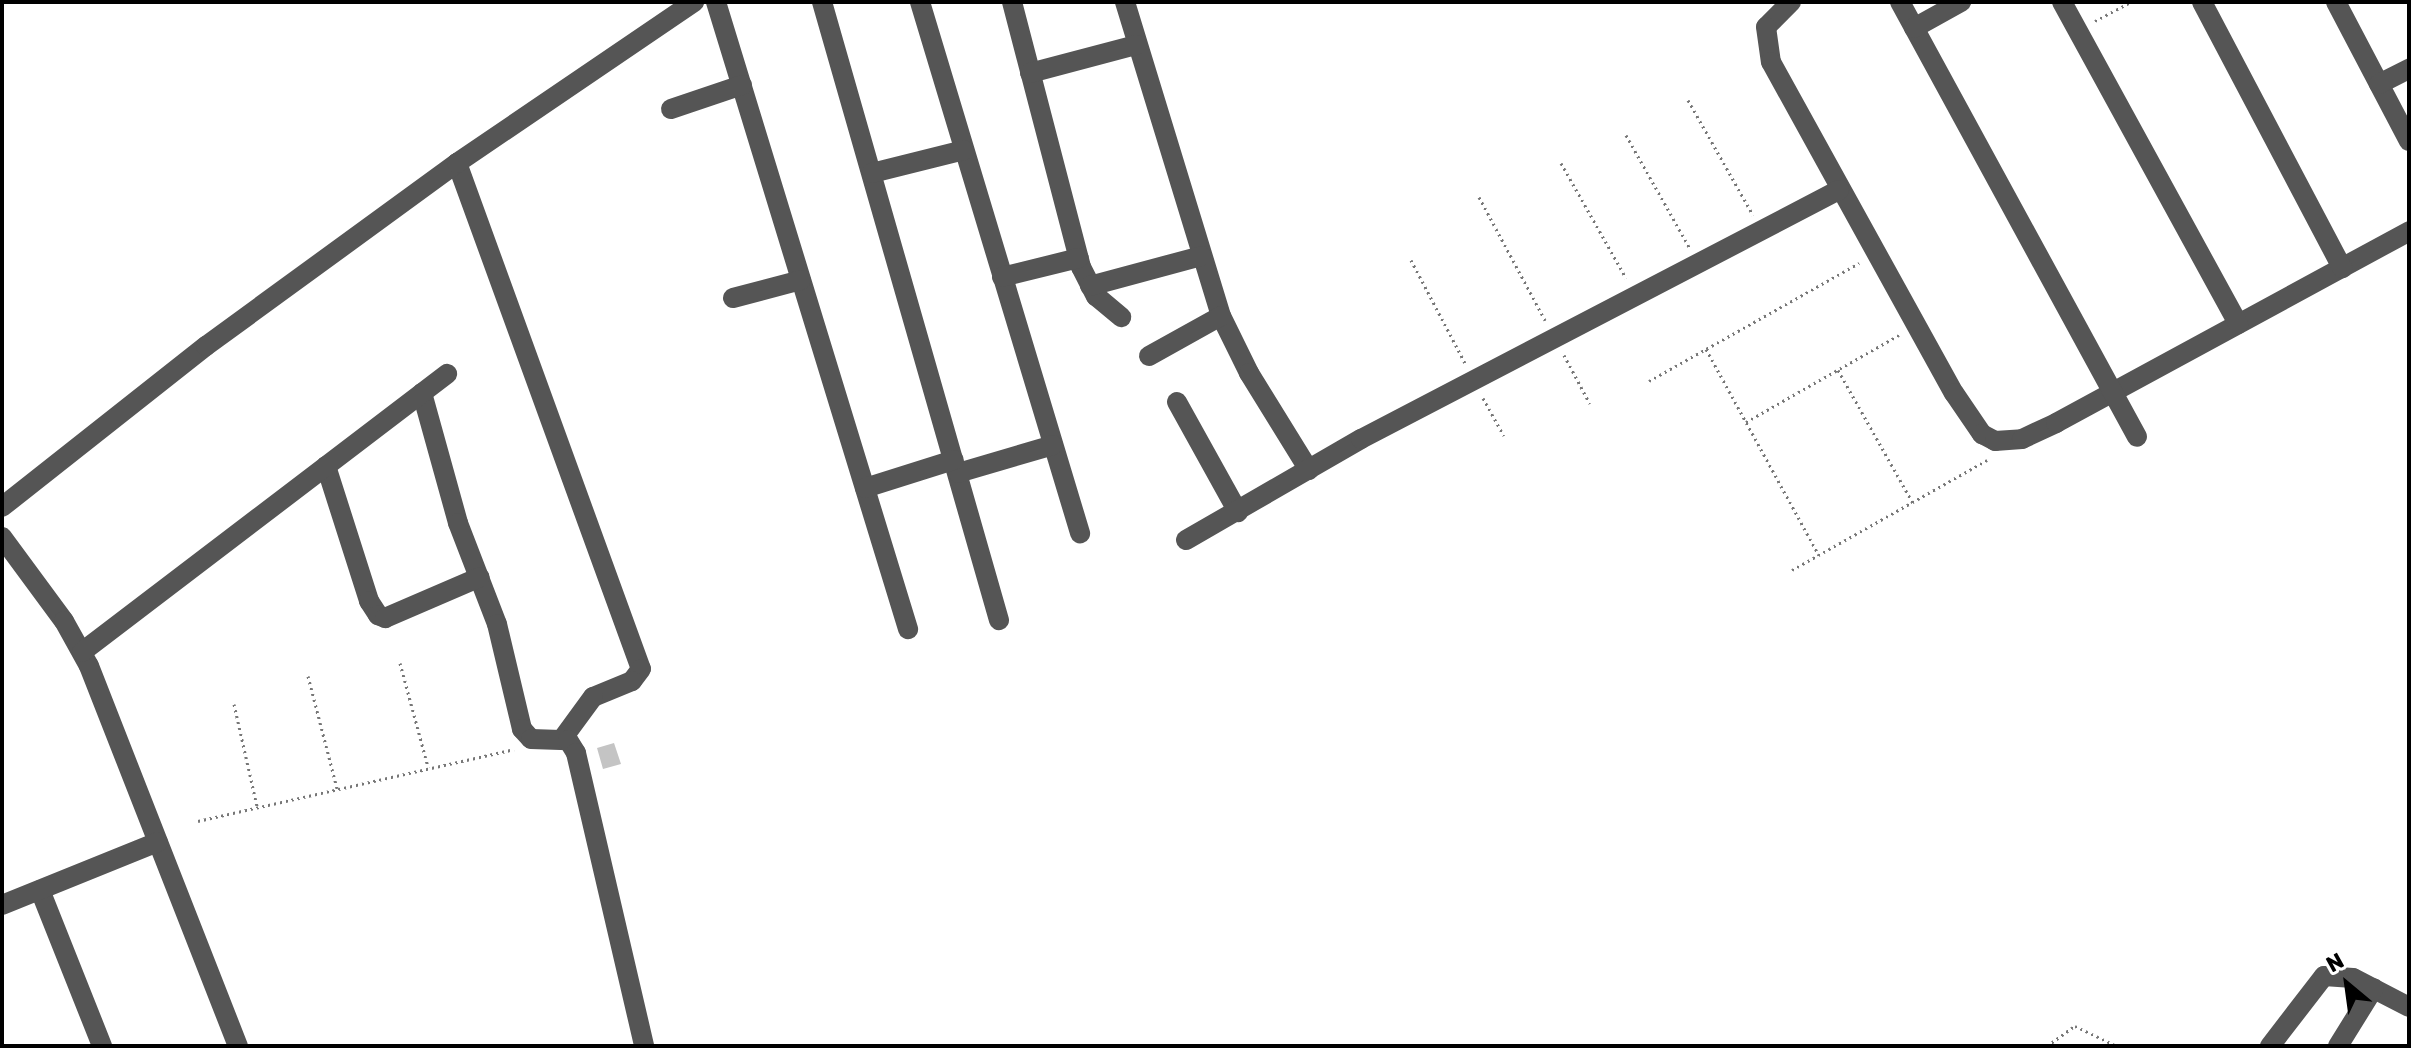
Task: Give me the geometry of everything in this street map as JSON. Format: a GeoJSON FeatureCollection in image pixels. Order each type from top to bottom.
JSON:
{"type":"FeatureCollection","features":[{"type":"Feature","properties":{"kind":"street"},"geometry":{"type":"LineString","coordinates":[[2,507],[206,346],[457,163],[694,2]]}},
{"type":"Feature","properties":{"kind":"street"},"geometry":{"type":"LineString","coordinates":[[716,2],[908,629]]}},
{"type":"Feature","properties":{"kind":"street"},"geometry":{"type":"LineString","coordinates":[[822,2],[999,620]]}},
{"type":"Feature","properties":{"kind":"street"},"geometry":{"type":"LineString","coordinates":[[920,2],[1080,533]]}},
{"type":"Feature","properties":{"kind":"street"},"geometry":{"type":"LineString","coordinates":[[1012,2],[1079,258],[1090,286],[1121,317]]}},
{"type":"Feature","properties":{"kind":"street"},"geometry":{"type":"LineString","coordinates":[[1125,2],[1221,316],[1249,373],[1309,470]]}},
{"type":"Feature","properties":{"kind":"street"},"geometry":{"type":"LineString","coordinates":[[1791,2],[1766,27],[1765,47],[1839,190],[1916,326],[1982,434],[1995,441],[2012,440],[2112,392],[2409,231]]}},
{"type":"Feature","properties":{"kind":"street"},"geometry":{"type":"LineString","coordinates":[[1900,2],[2137,437]]}},
{"type":"Feature","properties":{"kind":"street"},"geometry":{"type":"LineString","coordinates":[[1914,28],[1961,2]]}},
{"type":"Feature","properties":{"kind":"street"},"geometry":{"type":"LineString","coordinates":[[2062,2],[2238,324]]}},
{"type":"Feature","properties":{"kind":"street"},"geometry":{"type":"LineString","coordinates":[[2202,2],[2342,268]]}},
{"type":"Feature","properties":{"kind":"street"},"geometry":{"type":"LineString","coordinates":[[2336,2],[2409,141]]}},
{"type":"Feature","properties":{"kind":"street"},"geometry":{"type":"LineString","coordinates":[[1030,73],[1136,45]]}},
{"type":"Feature","properties":{"kind":"street"},"geometry":{"type":"LineString","coordinates":[[2379,84],[2409,69]]}},
{"type":"Feature","properties":{"kind":"street"},"geometry":{"type":"LineString","coordinates":[[671,109],[742,85]]}},
{"type":"Feature","properties":{"kind":"street"},"geometry":{"type":"LineString","coordinates":[[872,173],[964,150]]}},
{"type":"Feature","properties":{"kind":"street"},"geometry":{"type":"LineString","coordinates":[[457,163],[641,669],[632,681],[593,697],[553,739]]}},
{"type":"Feature","properties":{"kind":"street"},"geometry":{"type":"LineString","coordinates":[[1186,540],[1474,381],[1839,190]]}},
{"type":"Feature","properties":{"kind":"street"},"geometry":{"type":"LineString","coordinates":[[1090,286],[1201,256]]}},
{"type":"Feature","properties":{"kind":"street"},"geometry":{"type":"LineString","coordinates":[[1002,277],[1079,258]]}},
{"type":"Feature","properties":{"kind":"street"},"geometry":{"type":"LineString","coordinates":[[733,298],[801,280]]}},
{"type":"Feature","properties":{"kind":"street"},"geometry":{"type":"LineString","coordinates":[[1149,356],[1221,316]]}},
{"type":"Feature","properties":{"kind":"street"},"geometry":{"type":"LineString","coordinates":[[82,652],[447,374]]}},
{"type":"Feature","properties":{"kind":"street"},"geometry":{"type":"LineString","coordinates":[[422,393],[458,523],[497,624],[522,729],[531,739],[553,739],[576,753],[644,1046]]}},
{"type":"Feature","properties":{"kind":"street"},"geometry":{"type":"LineString","coordinates":[[1177,402],[1238,512]]}},
{"type":"Feature","properties":{"kind":"street"},"geometry":{"type":"LineString","coordinates":[[865,488],[1053,445]]}},
{"type":"Feature","properties":{"kind":"street"},"geometry":{"type":"LineString","coordinates":[[326,466],[369,601],[378,615],[385,618],[480,577]]}},
{"type":"Feature","properties":{"kind":"street"},"geometry":{"type":"LineString","coordinates":[[2,537],[82,652],[238,1046]]}},
{"type":"Feature","properties":{"kind":"street"},"geometry":{"type":"LineString","coordinates":[[2,905],[158,842]]}},
{"type":"Feature","properties":{"kind":"street"},"geometry":{"type":"LineString","coordinates":[[40,890],[102,1046]]}},
{"type":"Feature","properties":{"kind":"street"},"geometry":{"type":"LineString","coordinates":[[2249,1046],[2268,1046],[2324,976],[2353,978],[2409,1007]]}},
{"type":"Feature","properties":{"kind":"street"},"geometry":{"type":"LineString","coordinates":[[2338,1046],[2374,988]]}},
{"type":"Feature","properties":{"kind":"path"},"geometry":{"type":"LineString","coordinates":[[2078,31],[2130,2]]}},
{"type":"Feature","properties":{"kind":"path"},"geometry":{"type":"LineString","coordinates":[[1688,100],[1762,230]]}},
{"type":"Feature","properties":{"kind":"path"},"geometry":{"type":"LineString","coordinates":[[1626,135],[1698,263]]}},
{"type":"Feature","properties":{"kind":"path"},"geometry":{"type":"LineString","coordinates":[[1561,163],[1636,296]]}},
{"type":"Feature","properties":{"kind":"path"},"geometry":{"type":"LineString","coordinates":[[1479,197],[1590,404]]}},
{"type":"Feature","properties":{"kind":"path"},"geometry":{"type":"LineString","coordinates":[[1649,381],[1876,254]]}},
{"type":"Feature","properties":{"kind":"path"},"geometry":{"type":"LineString","coordinates":[[1411,260],[1504,436]]}},
{"type":"Feature","properties":{"kind":"path"},"geometry":{"type":"LineString","coordinates":[[1746,422],[1916,326]]}},
{"type":"Feature","properties":{"kind":"path"},"geometry":{"type":"LineString","coordinates":[[1706,349],[1819,555]]}},
{"type":"Feature","properties":{"kind":"path"},"geometry":{"type":"LineString","coordinates":[[1838,370],[1913,503]]}},
{"type":"Feature","properties":{"kind":"path"},"geometry":{"type":"LineString","coordinates":[[1792,570],[1913,503],[2012,440]]}},
{"type":"Feature","properties":{"kind":"path"},"geometry":{"type":"LineString","coordinates":[[400,663],[428,769]]}},
{"type":"Feature","properties":{"kind":"path"},"geometry":{"type":"LineString","coordinates":[[308,676],[337,790]]}},
{"type":"Feature","properties":{"kind":"path"},"geometry":{"type":"LineString","coordinates":[[234,704],[258,808]]}},
{"type":"Feature","properties":{"kind":"path"},"geometry":{"type":"LineString","coordinates":[[198,821],[553,739]]}},
{"type":"Feature","properties":{"kind":"path"},"geometry":{"type":"LineString","coordinates":[[2047,1046],[2075,1026],[2117,1046]]}},
{"type":"Feature","properties":{"kind":"building"},"geometry":{"type":"Polygon","coordinates":[[[614,743],[621,764],[603,769],[597,748],[614,743]]]}}]}
